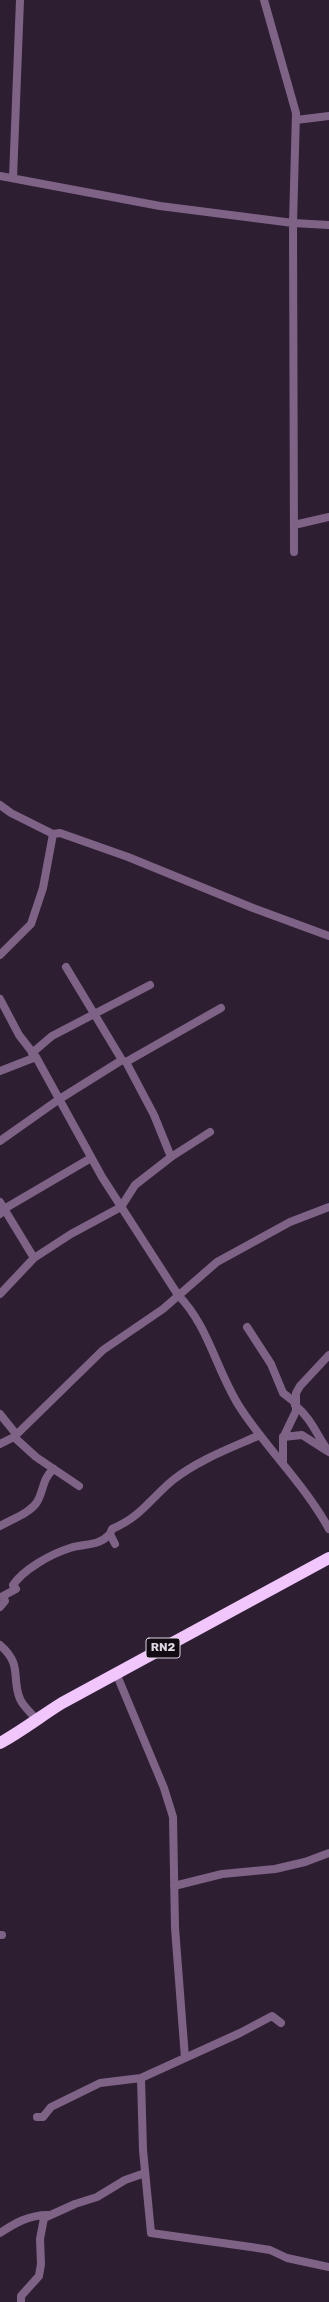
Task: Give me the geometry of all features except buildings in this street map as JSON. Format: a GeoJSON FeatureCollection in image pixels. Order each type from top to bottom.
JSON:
{"type":"FeatureCollection","features":[{"type":"Feature","properties":{"kind":"highway","name":"RN2"},"geometry":{"type":"LineString","coordinates":[[0,1743],[26,1728],[36,1719],[116,1673],[329,1558]]}},
{"type":"Feature","properties":{"kind":"street"},"geometry":{"type":"LineString","coordinates":[[13,178],[20,0]]}},
{"type":"Feature","properties":{"kind":"street"},"geometry":{"type":"LineString","coordinates":[[264,0],[296,113],[293,223],[294,552]]}},
{"type":"Feature","properties":{"kind":"street"},"geometry":{"type":"LineString","coordinates":[[296,120],[329,116]]}},
{"type":"Feature","properties":{"kind":"street"},"geometry":{"type":"LineString","coordinates":[[0,176],[160,206],[293,223],[329,225]]}},
{"type":"Feature","properties":{"kind":"street"},"geometry":{"type":"LineString","coordinates":[[294,525],[329,517]]}},
{"type":"Feature","properties":{"kind":"street"},"geometry":{"type":"LineString","coordinates":[[0,805],[11,813],[53,834],[60,833],[128,857],[253,908],[329,936]]}},
{"type":"Feature","properties":{"kind":"street"},"geometry":{"type":"LineString","coordinates":[[0,955],[31,924],[44,888],[53,834]]}},
{"type":"Feature","properties":{"kind":"street"},"geometry":{"type":"LineString","coordinates":[[66,967],[124,1061],[154,1115],[171,1157]]}},
{"type":"Feature","properties":{"kind":"street"},"geometry":{"type":"LineString","coordinates":[[0,1071],[34,1055],[52,1036],[150,985]]}},
{"type":"Feature","properties":{"kind":"street"},"geometry":{"type":"LineString","coordinates":[[0,1000],[3,1011],[34,1055],[58,1100],[121,1206],[178,1295],[189,1307],[217,1360],[226,1386],[260,1436],[301,1485],[329,1529]]}},
{"type":"Feature","properties":{"kind":"street"},"geometry":{"type":"LineString","coordinates":[[0,1141],[58,1100],[124,1061],[221,1008]]}},
{"type":"Feature","properties":{"kind":"street"},"geometry":{"type":"LineString","coordinates":[[0,1294],[34,1258],[71,1234],[121,1206],[136,1185],[171,1157],[210,1132]]}},
{"type":"Feature","properties":{"kind":"street"},"geometry":{"type":"LineString","coordinates":[[34,1258],[1,1208],[92,1158]]}},
{"type":"Feature","properties":{"kind":"street"},"geometry":{"type":"LineString","coordinates":[[0,1444],[15,1436],[103,1350],[163,1309],[178,1295],[206,1274],[217,1262],[290,1222],[329,1207]]}},
{"type":"Feature","properties":{"kind":"street"},"geometry":{"type":"LineString","coordinates":[[247,1327],[271,1364],[283,1393],[308,1416],[329,1452]]}},
{"type":"Feature","properties":{"kind":"street"},"geometry":{"type":"LineString","coordinates":[[283,1463],[283,1438],[288,1424],[296,1410],[296,1393],[300,1386],[329,1355]]}},
{"type":"Feature","properties":{"kind":"street"},"geometry":{"type":"LineString","coordinates":[[0,1414],[15,1436],[54,1469],[79,1486]]}},
{"type":"Feature","properties":{"kind":"street"},"geometry":{"type":"LineString","coordinates":[[283,1438],[302,1435],[329,1452]]}},
{"type":"Feature","properties":{"kind":"street"},"geometry":{"type":"LineString","coordinates":[[0,1607],[5,1601],[3,1596],[16,1589],[14,1585],[22,1573],[57,1553],[83,1544],[95,1544],[110,1534],[112,1529],[129,1522],[173,1480],[229,1448],[260,1436]]}},
{"type":"Feature","properties":{"kind":"street"},"geometry":{"type":"LineString","coordinates":[[0,1526],[31,1509],[38,1501],[47,1474],[54,1469]]}},
{"type":"Feature","properties":{"kind":"street"},"geometry":{"type":"LineString","coordinates":[[110,1534],[114,1544]]}},
{"type":"Feature","properties":{"kind":"street"},"geometry":{"type":"LineString","coordinates":[[0,1645],[12,1658],[17,1671],[17,1684],[21,1701],[36,1719]]}},
{"type":"Feature","properties":{"kind":"street"},"geometry":{"type":"LineString","coordinates":[[116,1673],[164,1788],[172,1817],[175,1928],[184,2058]]}},
{"type":"Feature","properties":{"kind":"street"},"geometry":{"type":"LineString","coordinates":[[174,1886],[222,1874],[275,1870],[305,1862],[329,1853]]}},
{"type":"Feature","properties":{"kind":"street"},"geometry":{"type":"LineString","coordinates":[[37,2118],[43,2117],[51,2107],[100,2082],[142,2078],[272,2016],[281,2023]]}},
{"type":"Feature","properties":{"kind":"street"},"geometry":{"type":"LineString","coordinates":[[142,2078],[145,2173],[151,2233],[189,2237],[264,2249],[287,2258],[329,2267]]}},
{"type":"Feature","properties":{"kind":"street"},"geometry":{"type":"LineString","coordinates":[[0,2233],[14,2223],[35,2215],[48,2215],[97,2197],[125,2180],[145,2173]]}},
{"type":"Feature","properties":{"kind":"street"},"geometry":{"type":"LineString","coordinates":[[21,2302],[20,2296],[38,2276],[41,2264],[40,2239],[44,2218],[48,2215]]}}]}
